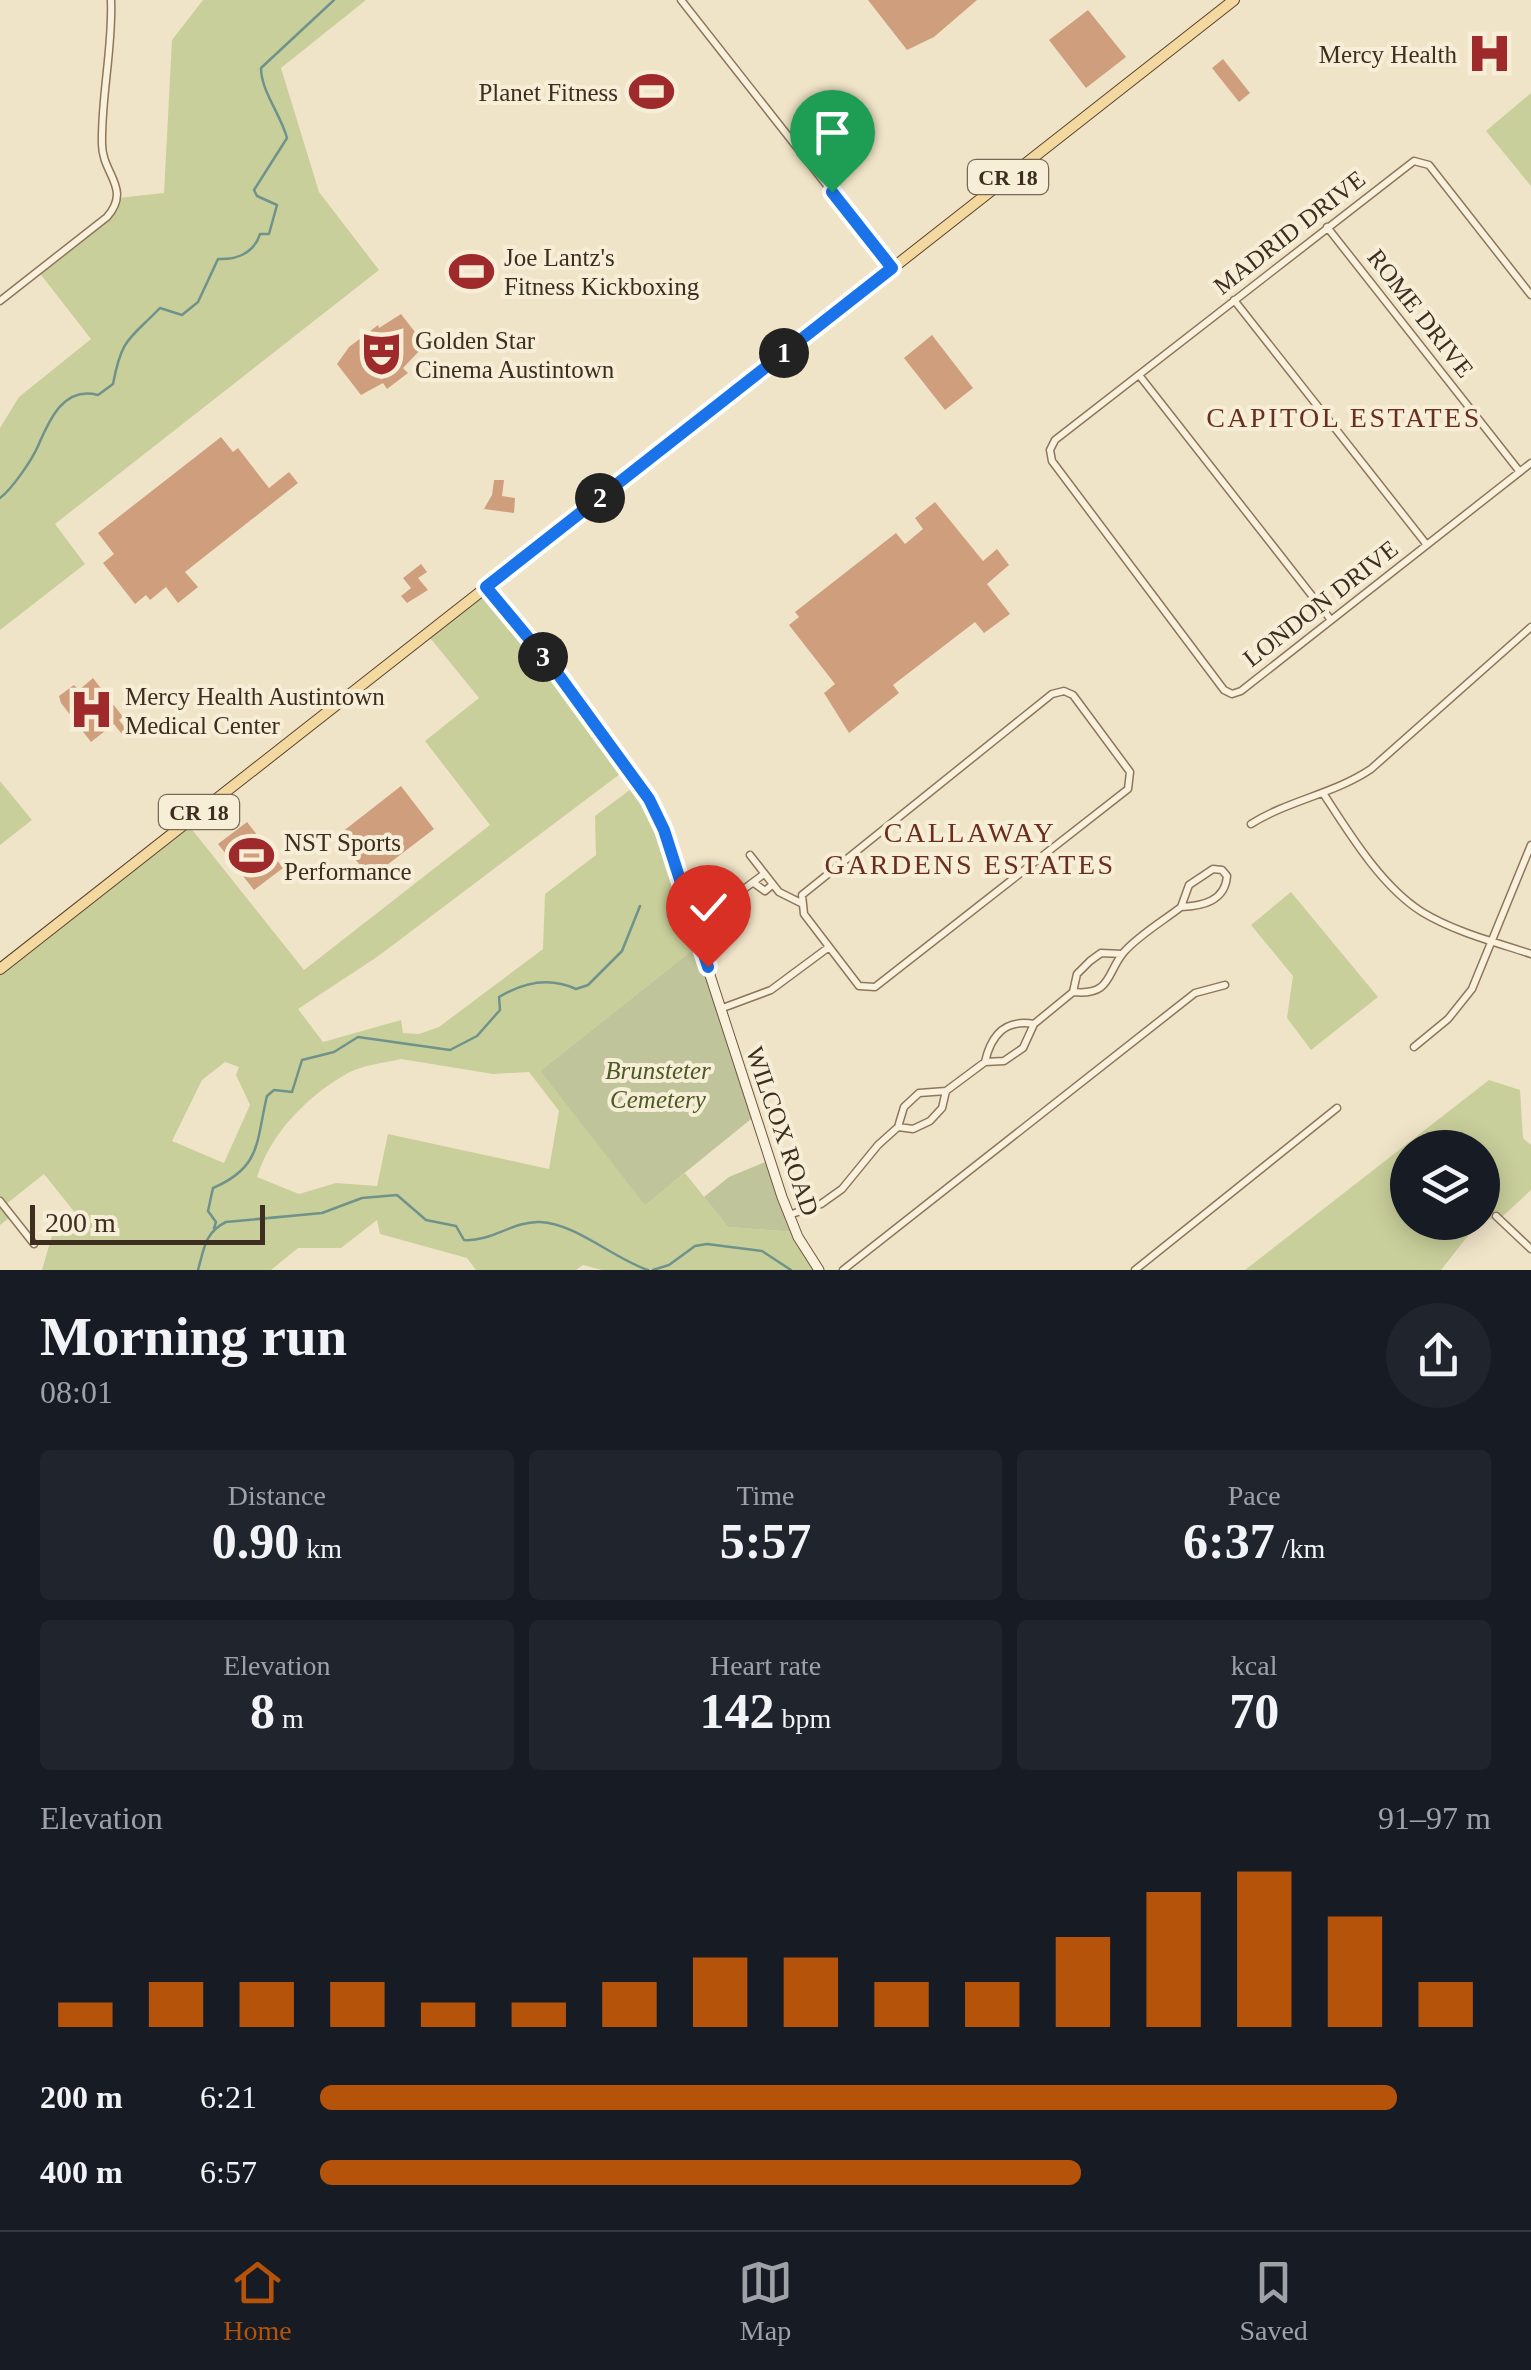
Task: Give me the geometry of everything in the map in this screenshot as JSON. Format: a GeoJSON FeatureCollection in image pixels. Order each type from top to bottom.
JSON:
{"type":"FeatureCollection","features":[{"type":"Feature","properties":{"kind":"main road","name":"CR 18"},"geometry":{"type":"LineString","coordinates":[[0,968],[1234,0]]}},
{"type":"Feature","properties":{"kind":"street"},"geometry":{"type":"LineString","coordinates":[[0,301],[107,217],[116,204],[118,183],[102,144],[111,0]]}},
{"type":"Feature","properties":{"kind":"street"},"geometry":{"type":"LineString","coordinates":[[681,0],[892,268]]}},
{"type":"Feature","properties":{"kind":"street","name":"MADRID DRIVE"},"geometry":{"type":"LineString","coordinates":[[1050,450],[1055,440],[1409,163],[1421,161],[1429,165],[1531,295]]}},
{"type":"Feature","properties":{"kind":"street","name":"ROME DRIVE"},"geometry":{"type":"LineString","coordinates":[[1327,227],[1520,472]]}},
{"type":"Feature","properties":{"kind":"street"},"geometry":{"type":"LineString","coordinates":[[1234,300],[1426,545]]}},
{"type":"Feature","properties":{"kind":"street"},"geometry":{"type":"LineString","coordinates":[[1139,374],[1331,620]]}},
{"type":"Feature","properties":{"kind":"street","name":"LONDON DRIVE"},"geometry":{"type":"LineString","coordinates":[[1050,450],[1052,461],[1228,692],[1241,692],[1531,463]]}},
{"type":"Feature","properties":{"kind":"street","name":"WILCOX ROAD"},"geometry":{"type":"LineString","coordinates":[[486,587],[555,670],[649,799],[664,830],[789,1215],[819,1270]]}},
{"type":"Feature","properties":{"kind":"street"},"geometry":{"type":"LineString","coordinates":[[1250,824],[1371,769],[1531,626]]}},
{"type":"Feature","properties":{"kind":"street"},"geometry":{"type":"LineString","coordinates":[[750,856],[772,885],[800,903],[804,914],[859,986],[876,988],[1128,789],[1130,772],[1074,696],[1064,690],[1056,692],[806,890],[800,903]]}},
{"type":"Feature","properties":{"kind":"street"},"geometry":{"type":"LineString","coordinates":[[1323,793],[1405,899],[1438,921],[1531,954]]}},
{"type":"Feature","properties":{"kind":"street"},"geometry":{"type":"LineString","coordinates":[[1414,1046],[1466,999],[1531,845]]}},
{"type":"Feature","properties":{"kind":"street"},"geometry":{"type":"LineString","coordinates":[[789,1215],[821,1204],[842,1189],[882,1140],[898,1127],[904,1108],[919,1093],[946,1090],[985,1062],[1008,1059],[1023,1048],[1034,1024],[1072,992],[1098,989],[1115,973],[1122,954],[1182,907],[1193,881],[1213,868],[1226,873],[1226,886],[1217,896],[1202,906],[1182,907]]}},
{"type":"Feature","properties":{"kind":"street"},"geometry":{"type":"LineString","coordinates":[[720,907],[764,874]]}},
{"type":"Feature","properties":{"kind":"street"},"geometry":{"type":"LineString","coordinates":[[754,883],[765,891],[772,885]]}},
{"type":"Feature","properties":{"kind":"street"},"geometry":{"type":"LineString","coordinates":[[720,1009],[772,990],[829,947]]}},
{"type":"Feature","properties":{"kind":"street"},"geometry":{"type":"LineString","coordinates":[[1072,992],[1077,974],[1090,961],[1101,953],[1122,954]]}},
{"type":"Feature","properties":{"kind":"street"},"geometry":{"type":"LineString","coordinates":[[843,1270],[1196,993],[1226,985]]}},
{"type":"Feature","properties":{"kind":"street"},"geometry":{"type":"LineString","coordinates":[[985,1062],[990,1042],[1010,1024],[1034,1024]]}},
{"type":"Feature","properties":{"kind":"street"},"geometry":{"type":"LineString","coordinates":[[898,1127],[913,1129],[930,1121],[942,1108],[946,1090]]}},
{"type":"Feature","properties":{"kind":"street"},"geometry":{"type":"LineString","coordinates":[[1134,1270],[1338,1108]]}},
{"type":"Feature","properties":{"kind":"street"},"geometry":{"type":"LineString","coordinates":[[0,1201],[34,1244]]}},
{"type":"Feature","properties":{"kind":"street"},"geometry":{"type":"LineString","coordinates":[[1500,1220],[1531,1249]]}},
{"type":"Feature","properties":{"kind":"green space"},"geometry":{"type":"Polygon","coordinates":[[[203,0],[366,0],[281,68],[319,192],[379,270],[55,524],[85,564],[0,630],[0,428],[19,397],[91,339],[38,271],[107,217],[118,198],[164,193],[172,40],[203,0]]]}},
{"type":"Feature","properties":{"kind":"green space"},"geometry":{"type":"Polygon","coordinates":[[[1531,93],[1531,186],[1486,131],[1531,93]]]}},
{"type":"Feature","properties":{"kind":"green space"},"geometry":{"type":"Polygon","coordinates":[[[486,587],[628,768],[377,957],[298,1009],[323,1042],[401,1020],[403,1033],[419,1034],[439,1027],[543,949],[545,894],[596,855],[595,816],[639,783],[649,799],[700,944],[540,1071],[645,1204],[685,1173],[728,1227],[796,1232],[819,1270],[602,1270],[583,1265],[576,1270],[476,1270],[467,1258],[380,1234],[377,1220],[341,1248],[298,1248],[271,1270],[42,1270],[53,1232],[76,1214],[44,1174],[5,1205],[13,1215],[0,1225],[0,969],[186,822],[304,970],[490,825],[425,741],[479,698],[427,634],[486,587]],[[401,1059],[354,1070],[318,1093],[281,1131],[257,1177],[299,1194],[336,1183],[377,1186],[388,1134],[549,1169],[559,1111],[529,1072],[493,1074],[401,1059]],[[225,1062],[202,1080],[172,1141],[224,1163],[250,1105],[236,1075],[239,1067],[225,1062]]]}},
{"type":"Feature","properties":{"kind":"green space"},"geometry":{"type":"Polygon","coordinates":[[[0,781],[32,820],[0,845],[0,781]]]}},
{"type":"Feature","properties":{"kind":"green space"},"geometry":{"type":"Polygon","coordinates":[[[1291,892],[1378,997],[1311,1050],[1287,1018],[1293,976],[1251,925],[1291,892]]]}},
{"type":"Feature","properties":{"kind":"green space","name":"Brunsteter Cemetery"},"geometry":{"type":"Polygon","coordinates":[[[700,944],[756,1115],[645,1205],[540,1071],[700,944]]]}},
{"type":"Feature","properties":{"kind":"green space"},"geometry":{"type":"Polygon","coordinates":[[[1489,1080],[1520,1090],[1523,1138],[1531,1145],[1531,1190],[1500,1217],[1500,1130],[1425,1130],[1489,1080]]]}},
{"type":"Feature","properties":{"kind":"green space"},"geometry":{"type":"Polygon","coordinates":[[[1390,1157],[1390,1240],[1465,1240],[1441,1270],[1245,1270],[1390,1157]]]}},
{"type":"Feature","properties":{"kind":"green space"},"geometry":{"type":"Polygon","coordinates":[[[770,1160],[796,1232],[728,1227],[704,1197],[729,1177],[770,1160]]]}},
{"type":"Feature","properties":{"kind":"building"},"geometry":{"type":"Polygon","coordinates":[[[868,0],[977,0],[934,37],[907,50],[868,0]]]}},
{"type":"Feature","properties":{"kind":"building"},"geometry":{"type":"Polygon","coordinates":[[[1088,10],[1126,57],[1086,88],[1049,40],[1088,10]]]}},
{"type":"Feature","properties":{"kind":"building"},"geometry":{"type":"Polygon","coordinates":[[[1223,59],[1250,93],[1239,102],[1212,68],[1223,59]]]}},
{"type":"Feature","properties":{"kind":"building","name":"Golden Star Cinema Austintown"},"geometry":{"type":"Polygon","coordinates":[[[401,314],[425,345],[403,368],[408,373],[387,389],[383,383],[361,395],[337,364],[349,347],[378,325],[379,328],[401,314]]]}},
{"type":"Feature","properties":{"kind":"building"},"geometry":{"type":"Polygon","coordinates":[[[932,335],[973,388],[945,410],[904,358],[932,335]]]}},
{"type":"Feature","properties":{"kind":"building"},"geometry":{"type":"Polygon","coordinates":[[[221,437],[233,452],[238,448],[269,488],[289,472],[298,483],[185,572],[198,587],[178,603],[166,587],[150,600],[146,595],[135,604],[103,563],[114,554],[98,533],[221,437]]]}},
{"type":"Feature","properties":{"kind":"building"},"geometry":{"type":"Polygon","coordinates":[[[494,480],[504,480],[502,496],[515,498],[514,513],[484,509],[494,480]]]}},
{"type":"Feature","properties":{"kind":"building"},"geometry":{"type":"Polygon","coordinates":[[[935,502],[983,561],[997,549],[1009,565],[987,584],[1010,614],[984,633],[975,622],[893,685],[899,693],[849,733],[824,693],[835,684],[789,625],[799,617],[795,612],[896,533],[905,544],[923,529],[915,518],[935,502]]]}},
{"type":"Feature","properties":{"kind":"building"},"geometry":{"type":"Polygon","coordinates":[[[421,564],[427,572],[418,578],[428,590],[407,603],[401,596],[411,588],[403,578],[421,564]]]}},
{"type":"Feature","properties":{"kind":"building","name":"Mercy Health Austintown Medical Center"},"geometry":{"type":"Polygon","coordinates":[[[93,678],[123,717],[119,720],[130,734],[125,738],[114,724],[91,742],[61,703],[59,696],[74,685],[79,690],[93,678]]]}},
{"type":"Feature","properties":{"kind":"building"},"geometry":{"type":"Polygon","coordinates":[[[401,786],[434,829],[370,878],[337,836],[401,786]]]}},
{"type":"Feature","properties":{"kind":"building","name":"NST Sports Performance"},"geometry":{"type":"Polygon","coordinates":[[[247,822],[283,868],[254,890],[218,844],[247,822]]]}},
{"type":"Feature","properties":{"kind":"waterway"},"geometry":{"type":"LineString","coordinates":[[0,498],[27,466],[59,408],[75,396],[98,395],[113,384],[128,340],[160,308],[182,315],[198,302],[218,259],[244,254],[260,234],[269,234],[277,205],[257,196],[254,190],[287,138],[264,85],[261,68],[334,0]]}},
{"type":"Feature","properties":{"kind":"waterway"},"geometry":{"type":"LineString","coordinates":[[214,1228],[216,1222],[208,1211],[213,1188],[249,1162],[267,1096],[274,1090],[292,1092],[302,1060],[334,1052],[358,1037],[450,1050],[477,1036],[500,1010],[499,997],[508,992],[537,983],[557,983],[576,989],[588,985],[622,951],[640,906]]}},
{"type":"Feature","properties":{"kind":"waterway"},"geometry":{"type":"LineString","coordinates":[[198,1270],[209,1236],[226,1222],[322,1213],[362,1198],[397,1195],[426,1220],[456,1226],[464,1240],[530,1223],[553,1224],[648,1270]]}},
{"type":"Feature","properties":{"kind":"waterway"},"geometry":{"type":"LineString","coordinates":[[653,1270],[669,1265],[695,1246],[707,1244],[762,1251],[791,1270]]}},
{"type":"Feature","properties":{"kind":"place","name":"Mercy Health"},"geometry":{"type":"Point","coordinates":[1490,54]}},
{"type":"Feature","properties":{"kind":"place","name":"Planet Fitness"},"geometry":{"type":"Point","coordinates":[651,92]}},
{"type":"Feature","properties":{"kind":"place","name":"Joe Lantz's Fitness Kickboxing"},"geometry":{"type":"Point","coordinates":[471,271]}},
{"type":"Feature","properties":{"kind":"place","name":"Golden Star Cinema Austintown"},"geometry":{"type":"Point","coordinates":[382,354]}},
{"type":"Feature","properties":{"kind":"place","name":"Mercy Health Austintown Medical Center"},"geometry":{"type":"Point","coordinates":[92,710]}},
{"type":"Feature","properties":{"kind":"place","name":"NST Sports Performance"},"geometry":{"type":"Point","coordinates":[251,856]}},
{"type":"Feature","properties":{"kind":"district","name":"CAPITOL ESTATES"},"geometry":{"type":"Point","coordinates":[1344,417]}},
{"type":"Feature","properties":{"kind":"district","name":"CALLAWAY GARDENS ESTATES"},"geometry":{"type":"Point","coordinates":[970,848]}},
{"type":"Feature","properties":{"kind":"route"},"geometry":{"type":"LineString","coordinates":[[708,967],[664,830],[649,799],[555,670],[486,587],[892,268],[832,192]]}}]}
